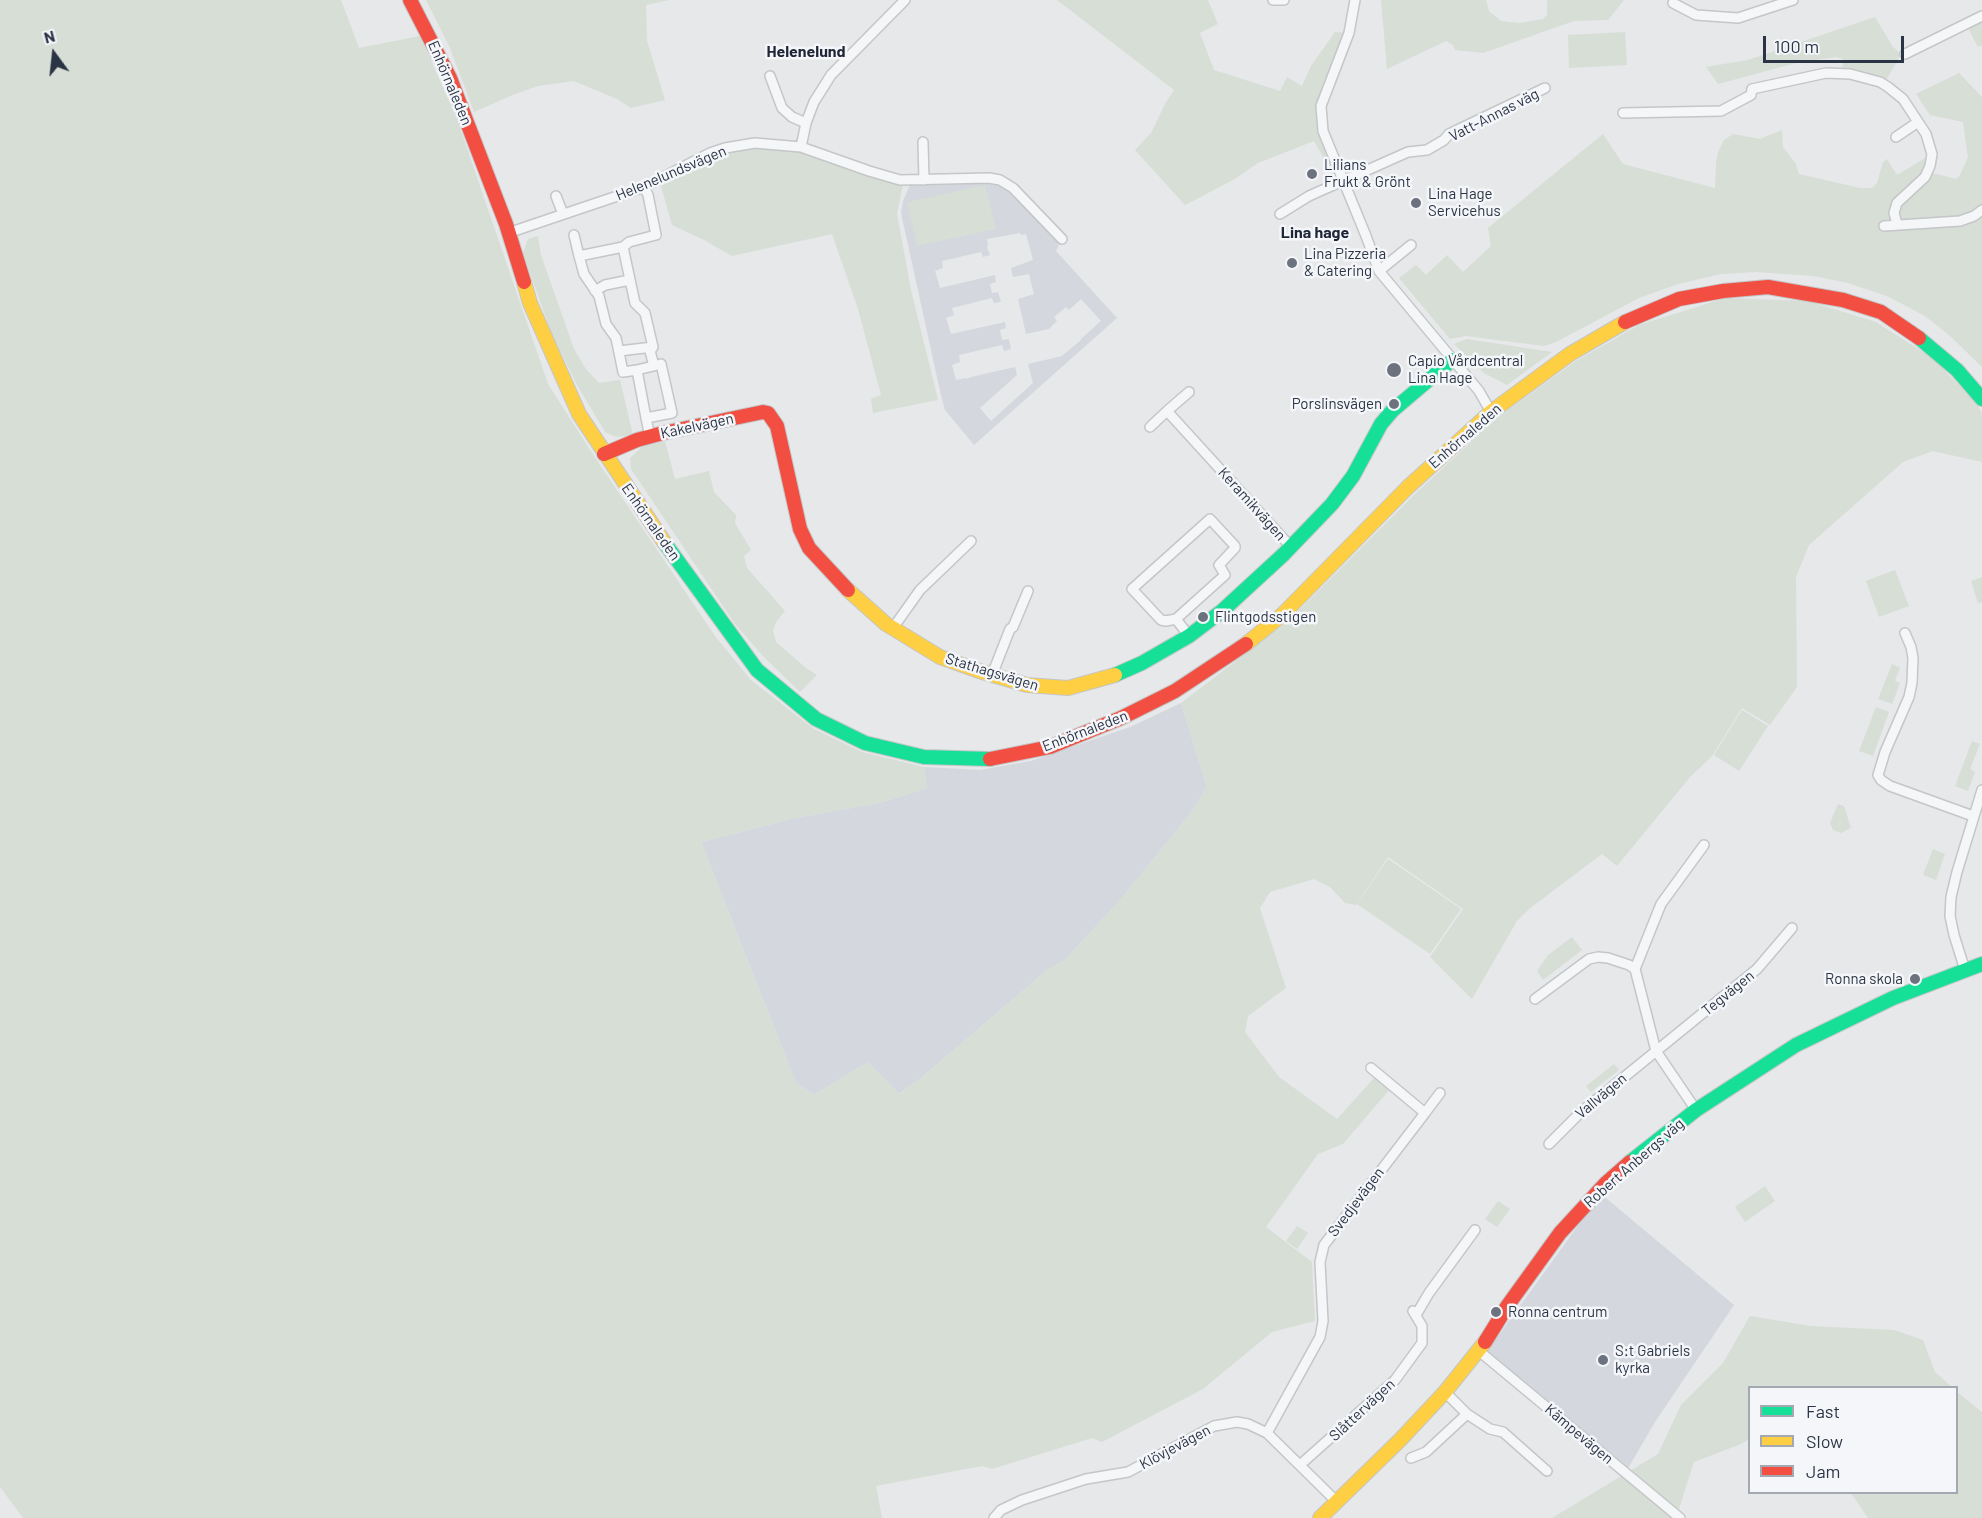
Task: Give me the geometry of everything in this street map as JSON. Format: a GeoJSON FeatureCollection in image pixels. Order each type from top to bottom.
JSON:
{"type":"FeatureCollection","features":[{"type":"Feature","properties":{"kind":"street","name":"Enhörnaleden"},"geometry":{"type":"LineString","coordinates":[[410,0],[450,78],[497,200],[530,303],[579,414],[604,454],[757,670],[816,719],[875,746],[924,757],[986,760],[1050,747],[1121,718],[1175,691],[1244,646],[1282,615],[1408,487],[1491,412],[1570,354],[1635,316],[1679,299],[1723,291],[1768,287],[1843,300],[1881,312],[1936,350],[1982,399]]}},
{"type":"Feature","properties":{"kind":"street"},"geometry":{"type":"LineString","coordinates":[[801,147],[806,123],[814,102],[831,75],[905,0]]}},
{"type":"Feature","properties":{"kind":"street"},"geometry":{"type":"LineString","coordinates":[[1273,0],[1284,0]]}},
{"type":"Feature","properties":{"kind":"street"},"geometry":{"type":"LineString","coordinates":[[1355,0],[1349,33],[1326,92],[1321,112],[1323,131],[1379,272],[1479,391],[1491,412]]}},
{"type":"Feature","properties":{"kind":"street"},"geometry":{"type":"LineString","coordinates":[[1673,3],[1696,15],[1738,18],[1793,0]]}},
{"type":"Feature","properties":{"kind":"street"},"geometry":{"type":"LineString","coordinates":[[1905,54],[1982,16]]}},
{"type":"Feature","properties":{"kind":"street"},"geometry":{"type":"LineString","coordinates":[[1623,113],[1721,111],[1752,95],[1752,89],[1804,76],[1837,73],[1861,76],[1888,87],[1903,99],[1930,144],[1932,161],[1925,177],[1897,203],[1894,213],[1897,224]]}},
{"type":"Feature","properties":{"kind":"street"},"geometry":{"type":"LineString","coordinates":[[770,76],[782,108],[792,117],[806,123]]}},
{"type":"Feature","properties":{"kind":"street","name":"Vatt-Annas väg"},"geometry":{"type":"LineString","coordinates":[[1280,214],[1309,196],[1408,152],[1427,150],[1444,140],[1449,134],[1545,88]]}},
{"type":"Feature","properties":{"kind":"street"},"geometry":{"type":"LineString","coordinates":[[1896,137],[1918,122]]}},
{"type":"Feature","properties":{"kind":"street"},"geometry":{"type":"LineString","coordinates":[[923,142],[924,180]]}},
{"type":"Feature","properties":{"kind":"street","name":"Helenelundsvägen"},"geometry":{"type":"LineString","coordinates":[[508,233],[644,187],[710,153],[755,143],[801,147],[900,180],[989,178],[1000,180],[1013,188],[1062,239]]}},
{"type":"Feature","properties":{"kind":"street"},"geometry":{"type":"LineString","coordinates":[[579,256],[623,247],[628,242],[656,235],[648,195],[644,187]]}},
{"type":"Feature","properties":{"kind":"street"},"geometry":{"type":"LineString","coordinates":[[556,196],[563,214]]}},
{"type":"Feature","properties":{"kind":"street"},"geometry":{"type":"LineString","coordinates":[[1884,226],[1960,221],[1982,210]]}},
{"type":"Feature","properties":{"kind":"street"},"geometry":{"type":"LineString","coordinates":[[574,235],[584,274],[599,296],[606,324],[616,338],[623,372],[662,364],[672,413],[646,418]]}},
{"type":"Feature","properties":{"kind":"street"},"geometry":{"type":"LineString","coordinates":[[1379,272],[1411,245]]}},
{"type":"Feature","properties":{"kind":"street"},"geometry":{"type":"LineString","coordinates":[[623,247],[635,303],[645,313],[653,347],[650,351],[654,366]]}},
{"type":"Feature","properties":{"kind":"street"},"geometry":{"type":"LineString","coordinates":[[595,291],[605,285],[630,280]]}},
{"type":"Feature","properties":{"kind":"street"},"geometry":{"type":"LineString","coordinates":[[619,351],[653,347]]}},
{"type":"Feature","properties":{"kind":"street","name":"Stathagsvägen"},"geometry":{"type":"LineString","coordinates":[[779,434],[800,529],[808,548],[846,589],[893,628],[940,657],[992,675],[1040,687],[1068,688],[1110,677],[1142,663],[1189,636],[1222,611],[1291,547],[1332,504],[1353,476],[1381,424],[1392,411],[1452,360]]}},
{"type":"Feature","properties":{"kind":"street"},"geometry":{"type":"LineString","coordinates":[[637,370],[650,437]]}},
{"type":"Feature","properties":{"kind":"street"},"geometry":{"type":"LineString","coordinates":[[1150,427],[1189,392]]}},
{"type":"Feature","properties":{"kind":"street","name":"Keramikvägen"},"geometry":{"type":"LineString","coordinates":[[1167,411],[1291,547]]}},
{"type":"Feature","properties":{"kind":"street","name":"Kakelvägen"},"geometry":{"type":"LineString","coordinates":[[604,454],[637,440],[763,412],[773,418],[779,434]]}},
{"type":"Feature","properties":{"kind":"street"},"geometry":{"type":"LineString","coordinates":[[1210,519],[1235,548],[1219,565],[1225,575],[1176,619],[1161,620],[1132,589],[1210,519]]}},
{"type":"Feature","properties":{"kind":"street"},"geometry":{"type":"LineString","coordinates":[[893,628],[920,590],[971,541]]}},
{"type":"Feature","properties":{"kind":"street"},"geometry":{"type":"LineString","coordinates":[[992,675],[1028,591]]}},
{"type":"Feature","properties":{"kind":"street"},"geometry":{"type":"LineString","coordinates":[[1176,619],[1189,636]]}},
{"type":"Feature","properties":{"kind":"street"},"geometry":{"type":"LineString","coordinates":[[1905,633],[1913,658],[1912,683],[1909,697],[1885,752],[1878,775],[1890,786],[1974,816]]}},
{"type":"Feature","properties":{"kind":"street"},"geometry":{"type":"LineString","coordinates":[[1965,970],[1950,916],[1951,897],[1982,790]]}},
{"type":"Feature","properties":{"kind":"street"},"geometry":{"type":"LineString","coordinates":[[1696,1110],[1656,1051],[1635,969],[1661,904],[1704,845]]}},
{"type":"Feature","properties":{"kind":"street","name":"Tegvägen"},"geometry":{"type":"LineString","coordinates":[[1656,1051],[1757,969],[1792,928]]}},
{"type":"Feature","properties":{"kind":"street"},"geometry":{"type":"LineString","coordinates":[[1535,999],[1589,959],[1608,958],[1635,969]]}},
{"type":"Feature","properties":{"kind":"street","name":"Robert Anbergs väg"},"geometry":{"type":"LineString","coordinates":[[1320,1518],[1400,1440],[1445,1392],[1479,1350],[1535,1266],[1579,1210],[1631,1161],[1696,1110],[1796,1045],[1893,998],[1982,964]]}},
{"type":"Feature","properties":{"kind":"street","name":"Vallvägen"},"geometry":{"type":"LineString","coordinates":[[1550,1144],[1580,1113],[1656,1051]]}},
{"type":"Feature","properties":{"kind":"street"},"geometry":{"type":"LineString","coordinates":[[1371,1068],[1425,1113]]}},
{"type":"Feature","properties":{"kind":"street","name":"Svedjevägen"},"geometry":{"type":"LineString","coordinates":[[1268,1433],[1320,1337],[1323,1311],[1320,1262],[1324,1245],[1440,1093]]}},
{"type":"Feature","properties":{"kind":"street","name":"Slåttervägen"},"geometry":{"type":"LineString","coordinates":[[1300,1465],[1395,1380],[1422,1342],[1422,1326],[1415,1313],[1475,1230]]}},
{"type":"Feature","properties":{"kind":"street","name":"Kämpevägen"},"geometry":{"type":"LineString","coordinates":[[1479,1350],[1680,1518]]}},
{"type":"Feature","properties":{"kind":"street"},"geometry":{"type":"LineString","coordinates":[[1445,1392],[1467,1414],[1490,1429],[1503,1432],[1547,1471]]}},
{"type":"Feature","properties":{"kind":"street"},"geometry":{"type":"LineString","coordinates":[[1411,1458],[1426,1452],[1467,1414]]}},
{"type":"Feature","properties":{"kind":"street","name":"Klövjevägen"},"geometry":{"type":"LineString","coordinates":[[994,1518],[1001,1510],[1022,1500],[1086,1479],[1128,1472],[1214,1426],[1237,1422],[1268,1433],[1336,1501]]}},
{"type":"Feature","properties":{"kind":"shaded area"},"geometry":{"type":"Polygon","coordinates":[[[0,0],[341,0],[359,48],[420,36],[457,119],[548,384],[715,636],[751,680],[814,729],[862,752],[924,767],[927,788],[879,803],[795,818],[701,842],[796,1083],[814,1095],[868,1062],[900,1094],[1047,970],[1064,961],[1121,899],[1189,815],[1207,787],[1181,703],[1287,622],[1416,493],[1498,417],[1576,361],[1639,325],[1725,298],[1808,301],[1876,322],[1934,359],[1977,404],[1982,413],[1982,462],[1933,451],[1903,462],[1809,545],[1796,577],[1797,687],[1770,725],[1742,708],[1712,756],[1690,777],[1617,866],[1602,854],[1529,909],[1517,921],[1472,999],[1430,957],[1463,909],[1388,857],[1356,905],[1345,903],[1330,887],[1314,879],[1270,892],[1260,908],[1286,988],[1248,1016],[1245,1032],[1279,1077],[1337,1119],[1375,1077],[1390,1089],[1343,1144],[1318,1154],[1266,1227],[1312,1262],[1315,1321],[1272,1332],[1203,1389],[1102,1442],[1092,1438],[992,1469],[982,1466],[876,1486],[882,1518],[23,1518],[0,1487],[0,0]]]}},
{"type":"Feature","properties":{"kind":"shaded area"},"geometry":{"type":"Polygon","coordinates":[[[426,0],[669,0],[646,5],[647,41],[665,100],[631,108],[617,99],[574,81],[538,86],[474,112],[450,48],[426,0]]]}},
{"type":"Feature","properties":{"kind":"shaded area"},"geometry":{"type":"Polygon","coordinates":[[[1057,0],[1208,0],[1218,24],[1200,33],[1214,70],[1280,91],[1287,77],[1302,86],[1311,66],[1335,32],[1349,33],[1321,112],[1341,174],[1335,185],[1314,141],[1258,163],[1233,180],[1185,205],[1135,150],[1151,133],[1174,90],[1057,0]]]}},
{"type":"Feature","properties":{"kind":"shaded area"},"geometry":{"type":"Polygon","coordinates":[[[1381,0],[1486,0],[1489,11],[1501,21],[1520,23],[1543,19],[1547,15],[1547,0],[1624,0],[1608,20],[1574,21],[1483,53],[1455,50],[1453,45],[1446,41],[1387,69],[1381,0]]]}},
{"type":"Feature","properties":{"kind":"shaded area"},"geometry":{"type":"Polygon","coordinates":[[[1875,17],[1893,47],[1901,54],[1884,84],[1842,73],[1843,59],[1836,57],[1800,62],[1718,84],[1706,67],[1748,60],[1875,17]]]}},
{"type":"Feature","properties":{"kind":"shaded area"},"geometry":{"type":"Polygon","coordinates":[[[1982,19],[1982,45],[1978,47],[1967,26],[1982,19]]]}},
{"type":"Feature","properties":{"kind":"shaded area"},"geometry":{"type":"Polygon","coordinates":[[[1625,32],[1627,65],[1569,68],[1568,35],[1625,32]]]}},
{"type":"Feature","properties":{"kind":"shaded area"},"geometry":{"type":"Polygon","coordinates":[[[1959,73],[1982,97],[1982,367],[1949,335],[1925,316],[1887,296],[1848,283],[1813,276],[1756,272],[1721,274],[1678,284],[1639,298],[1556,342],[1544,346],[1466,336],[1450,339],[1399,278],[1416,265],[1426,275],[1447,255],[1463,272],[1491,246],[1488,228],[1603,134],[1623,164],[1715,188],[1716,162],[1724,140],[1733,134],[1760,139],[1782,130],[1783,147],[1796,164],[1799,174],[1860,188],[1872,188],[1877,183],[1883,162],[1887,159],[1897,175],[1932,154],[1928,172],[1956,179],[1968,157],[1963,122],[1930,115],[1916,94],[1959,73]]]}},
{"type":"Feature","properties":{"kind":"shaded area"},"geometry":{"type":"Polygon","coordinates":[[[755,148],[802,151],[903,184],[897,214],[911,290],[938,400],[873,413],[871,399],[881,395],[858,309],[832,234],[732,256],[672,225],[661,186],[712,158],[727,152],[755,148]]]}},
{"type":"Feature","properties":{"kind":"shaded area"},"geometry":{"type":"Polygon","coordinates":[[[912,180],[1000,180],[1062,239],[1056,251],[1117,318],[974,445],[945,410],[901,213],[903,201],[912,180]],[[1020,233],[987,239],[990,255],[983,257],[981,252],[942,261],[943,268],[935,271],[940,288],[995,275],[996,282],[990,284],[992,293],[998,292],[1001,302],[994,303],[992,298],[952,308],[954,315],[946,318],[951,334],[1005,322],[1006,328],[1000,330],[1002,340],[1009,339],[1011,349],[1004,351],[1002,345],[959,355],[960,362],[952,365],[956,380],[1015,367],[1017,375],[980,408],[991,421],[1033,383],[1028,364],[1062,356],[1101,321],[1081,299],[1069,310],[1066,307],[1054,317],[1057,321],[1049,329],[1026,334],[1018,299],[1034,294],[1029,274],[1013,277],[1011,268],[1033,260],[1026,234],[1021,235],[1020,233]]]}},
{"type":"Feature","properties":{"kind":"shaded area"},"geometry":{"type":"Polygon","coordinates":[[[985,185],[996,229],[917,246],[907,202],[985,185]]]}},
{"type":"Feature","properties":{"kind":"shaded area"},"geometry":{"type":"Polygon","coordinates":[[[538,236],[541,255],[574,349],[586,369],[599,383],[620,380],[633,435],[616,437],[605,432],[577,385],[551,332],[523,253],[528,239],[538,236]]]}},
{"type":"Feature","properties":{"kind":"shaded area"},"geometry":{"type":"Polygon","coordinates":[[[1467,339],[1552,352],[1507,385],[1484,373],[1454,344],[1467,339]]]}},
{"type":"Feature","properties":{"kind":"shaded area"},"geometry":{"type":"Polygon","coordinates":[[[665,441],[675,479],[709,471],[714,492],[736,515],[735,523],[751,550],[744,556],[747,568],[785,611],[776,622],[773,631],[776,642],[817,675],[800,692],[763,656],[735,624],[631,469],[630,458],[642,447],[665,441]]]}},
{"type":"Feature","properties":{"kind":"shaded area"},"geometry":{"type":"Polygon","coordinates":[[[1895,570],[1909,606],[1879,617],[1866,581],[1895,570]]]}},
{"type":"Feature","properties":{"kind":"shaded area"},"geometry":{"type":"Polygon","coordinates":[[[1982,577],[1982,602],[1978,603],[1971,581],[1982,577]]]}},
{"type":"Feature","properties":{"kind":"shaded area"},"geometry":{"type":"Polygon","coordinates":[[[1892,664],[1900,668],[1895,681],[1900,683],[1892,704],[1878,699],[1892,664]]]}},
{"type":"Feature","properties":{"kind":"shaded area"},"geometry":{"type":"Polygon","coordinates":[[[1181,703],[1207,787],[1189,815],[1121,899],[1064,961],[1047,970],[921,1078],[899,1094],[868,1062],[814,1095],[796,1083],[701,842],[795,818],[879,803],[927,788],[924,767],[980,770],[1031,761],[1130,727],[1181,703]]]}},
{"type":"Feature","properties":{"kind":"shaded area"},"geometry":{"type":"Polygon","coordinates":[[[1876,707],[1889,712],[1873,756],[1859,751],[1876,707]]]}},
{"type":"Feature","properties":{"kind":"shaded area"},"geometry":{"type":"Polygon","coordinates":[[[1742,710],[1768,726],[1739,771],[1714,755],[1742,710]]]}},
{"type":"Feature","properties":{"kind":"shaded area"},"geometry":{"type":"Polygon","coordinates":[[[1972,741],[1980,744],[1970,769],[1975,772],[1968,791],[1955,786],[1972,741]]]}},
{"type":"Feature","properties":{"kind":"shaded area"},"geometry":{"type":"Polygon","coordinates":[[[1838,804],[1844,806],[1851,828],[1841,833],[1833,830],[1830,823],[1838,804]]]}},
{"type":"Feature","properties":{"kind":"shaded area"},"geometry":{"type":"Polygon","coordinates":[[[1933,849],[1945,854],[1936,880],[1923,875],[1933,849]]]}},
{"type":"Feature","properties":{"kind":"shaded area"},"geometry":{"type":"Polygon","coordinates":[[[1388,859],[1461,909],[1430,954],[1357,904],[1388,859]]]}},
{"type":"Feature","properties":{"kind":"shaded area"},"geometry":{"type":"Polygon","coordinates":[[[1572,937],[1582,950],[1543,980],[1537,971],[1548,955],[1572,937]]]}},
{"type":"Feature","properties":{"kind":"shaded area"},"geometry":{"type":"Polygon","coordinates":[[[1614,1064],[1619,1070],[1591,1092],[1586,1086],[1614,1064]]]}},
{"type":"Feature","properties":{"kind":"shaded area"},"geometry":{"type":"Polygon","coordinates":[[[1765,1186],[1775,1201],[1745,1222],[1735,1207],[1765,1186]]]}},
{"type":"Feature","properties":{"kind":"shaded area","name":"Ronna centrum"},"geometry":{"type":"Polygon","coordinates":[[[1601,1194],[1734,1305],[1655,1422],[1627,1470],[1485,1354],[1601,1194]]]}},
{"type":"Feature","properties":{"kind":"shaded area"},"geometry":{"type":"Polygon","coordinates":[[[1498,1201],[1510,1209],[1497,1227],[1485,1219],[1498,1201]]]}},
{"type":"Feature","properties":{"kind":"shaded area"},"geometry":{"type":"Polygon","coordinates":[[[1297,1226],[1308,1233],[1297,1249],[1286,1241],[1297,1226]]]}},
{"type":"Feature","properties":{"kind":"shaded area"},"geometry":{"type":"Polygon","coordinates":[[[1750,1316],[1810,1326],[1894,1330],[1923,1340],[1935,1372],[1951,1386],[1748,1386],[1748,1440],[1694,1462],[1676,1518],[1552,1518],[1658,1454],[1681,1405],[1723,1363],[1750,1316]]]}},
{"type":"Feature","properties":{"kind":"shaded area"},"geometry":{"type":"Polygon","coordinates":[[[1958,1393],[1982,1412],[1982,1518],[1868,1518],[1852,1494],[1958,1494],[1958,1393]]]}},
{"type":"Feature","properties":{"kind":"traffic: fast"},"geometry":{"type":"LineString","coordinates":[[1919,338],[1957,370],[1982,399]]}},
{"type":"Feature","properties":{"kind":"traffic: fast"},"geometry":{"type":"LineString","coordinates":[[1115,675],[1142,663],[1189,636],[1222,611],[1284,554],[1332,504],[1353,476],[1381,424],[1392,411],[1452,360]]}},
{"type":"Feature","properties":{"kind":"traffic: fast"},"geometry":{"type":"LineString","coordinates":[[664,542],[757,670],[816,719],[865,743],[924,757],[990,759]]}},
{"type":"Feature","properties":{"kind":"traffic: fast"},"geometry":{"type":"LineString","coordinates":[[1630,1162],[1696,1110],[1796,1045],[1893,998],[1982,964]]}},
{"type":"Feature","properties":{"kind":"traffic: slow"},"geometry":{"type":"LineString","coordinates":[[524,282],[530,303],[579,414],[664,542]]}},
{"type":"Feature","properties":{"kind":"traffic: slow"},"geometry":{"type":"LineString","coordinates":[[1246,644],[1282,615],[1408,487],[1491,412],[1570,354],[1625,322]]}},
{"type":"Feature","properties":{"kind":"traffic: slow"},"geometry":{"type":"LineString","coordinates":[[848,590],[886,624],[940,657],[979,671],[1027,685],[1068,688],[1115,675]]}},
{"type":"Feature","properties":{"kind":"traffic: slow"},"geometry":{"type":"LineString","coordinates":[[1320,1518],[1400,1440],[1445,1392],[1485,1342]]}},
{"type":"Feature","properties":{"kind":"traffic: jam"},"geometry":{"type":"LineString","coordinates":[[410,0],[450,78],[506,224],[524,282]]}},
{"type":"Feature","properties":{"kind":"traffic: jam"},"geometry":{"type":"LineString","coordinates":[[1625,322],[1679,299],[1723,291],[1768,287],[1843,300],[1881,312],[1919,338]]}},
{"type":"Feature","properties":{"kind":"traffic: jam"},"geometry":{"type":"LineString","coordinates":[[604,454],[637,440],[663,433],[763,412],[768,413],[777,426],[800,529],[809,548],[848,590]]}},
{"type":"Feature","properties":{"kind":"traffic: jam"},"geometry":{"type":"LineString","coordinates":[[990,759],[1050,747],[1121,718],[1175,691],[1246,644]]}},
{"type":"Feature","properties":{"kind":"traffic: jam"},"geometry":{"type":"LineString","coordinates":[[1485,1342],[1508,1305],[1560,1233],[1606,1183],[1630,1162]]}},
{"type":"Feature","properties":{"kind":"place","name":"Lilians Frukt & Grönt"},"geometry":{"type":"Point","coordinates":[1312,174]}},
{"type":"Feature","properties":{"kind":"place","name":"Lina Hage Servicehus"},"geometry":{"type":"Point","coordinates":[1416,203]}},
{"type":"Feature","properties":{"kind":"place","name":"Lina Pizzeria & Catering"},"geometry":{"type":"Point","coordinates":[1292,263]}},
{"type":"Feature","properties":{"kind":"place","name":"Capio Vårdcentral Lina Hage"},"geometry":{"type":"Point","coordinates":[1394,370]}},
{"type":"Feature","properties":{"kind":"place","name":"Porslinsvägen"},"geometry":{"type":"Point","coordinates":[1394,404]}},
{"type":"Feature","properties":{"kind":"place","name":"Flintgodsstigen"},"geometry":{"type":"Point","coordinates":[1203,617]}},
{"type":"Feature","properties":{"kind":"place","name":"Ronna skola"},"geometry":{"type":"Point","coordinates":[1915,979]}},
{"type":"Feature","properties":{"kind":"place","name":"Ronna centrum"},"geometry":{"type":"Point","coordinates":[1496,1312]}},
{"type":"Feature","properties":{"kind":"place","name":"S:t Gabriels kyrka"},"geometry":{"type":"Point","coordinates":[1603,1360]}},
{"type":"Feature","properties":{"kind":"district","name":"Helenelund"},"geometry":{"type":"Point","coordinates":[806,52]}},
{"type":"Feature","properties":{"kind":"district","name":"Lina hage"},"geometry":{"type":"Point","coordinates":[1315,233]}}]}
